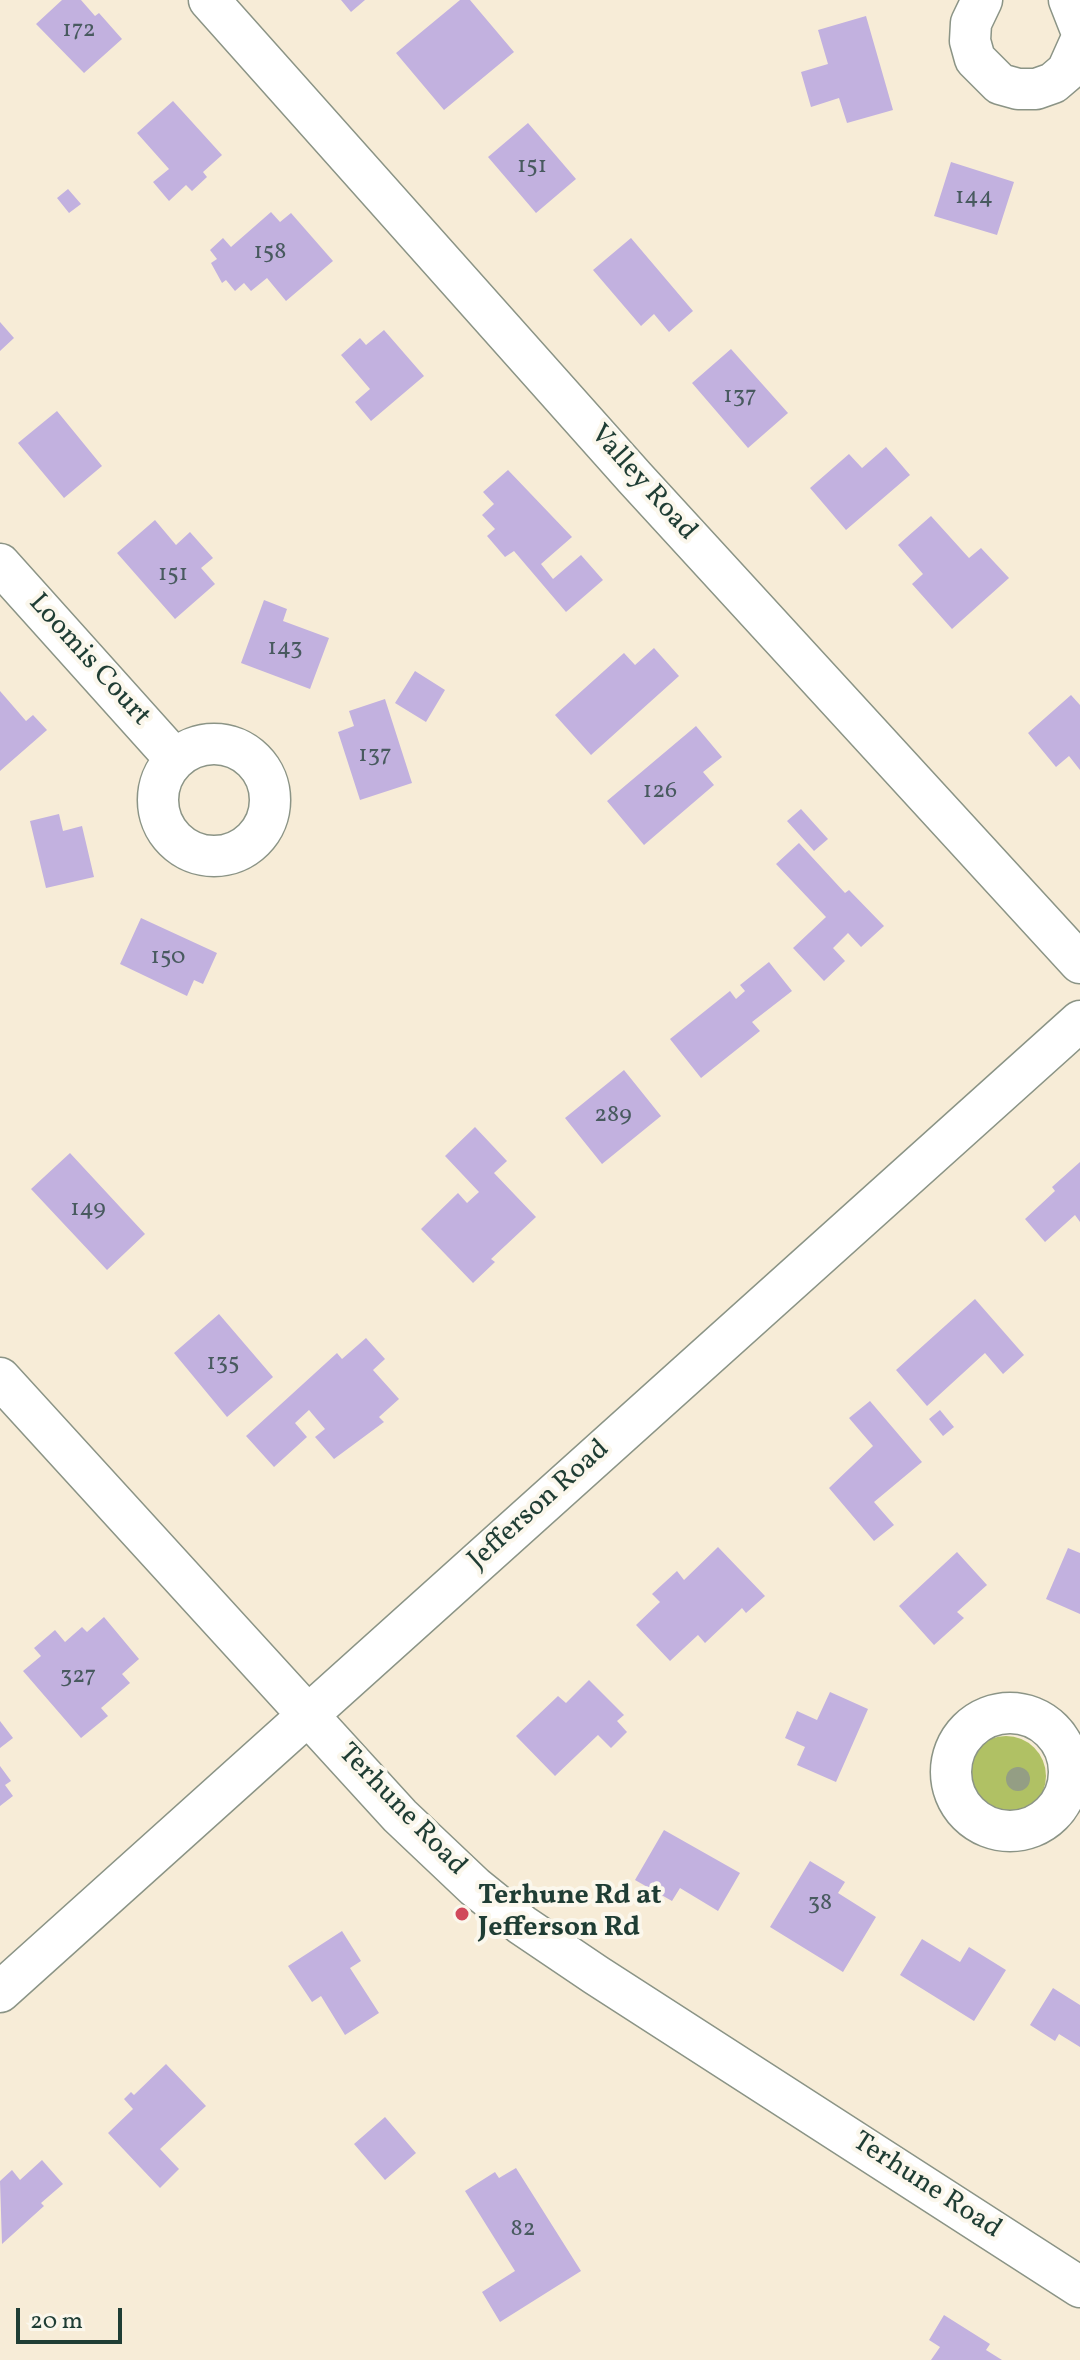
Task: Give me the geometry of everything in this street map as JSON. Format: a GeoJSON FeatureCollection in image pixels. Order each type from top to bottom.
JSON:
{"type":"FeatureCollection","features":[{"type":"Feature","properties":{"kind":"street","name":"Valley Road"},"geometry":{"type":"LineString","coordinates":[[209,0],[635,478],[1080,963]]}},
{"type":"Feature","properties":{"kind":"street"},"geometry":{"type":"LineString","coordinates":[[982,0],[971,23],[970,41],[975,59],[1000,84],[1027,89],[1053,83],[1067,71],[1080,42]]}},
{"type":"Feature","properties":{"kind":"street"},"geometry":{"type":"LineString","coordinates":[[1069,0],[1080,28]]}},
{"type":"Feature","properties":{"kind":"street","name":"Loomis Court"},"geometry":{"type":"LineString","coordinates":[[0,564],[175,759]]}},
{"type":"Feature","properties":{"kind":"street","name":"Jefferson Road"},"geometry":{"type":"LineString","coordinates":[[0,1992],[1080,1021]]}},
{"type":"Feature","properties":{"kind":"street","name":"Terhune Road"},"geometry":{"type":"LineString","coordinates":[[0,1378],[436,1853],[522,1925],[1080,2287]]}},
{"type":"Feature","properties":{"kind":"green space"},"geometry":{"type":"Polygon","coordinates":[[[1006,1736],[1021,1739],[1034,1748],[1043,1761],[1046,1776],[1043,1791],[1034,1804],[1021,1813],[1006,1816],[991,1813],[978,1804],[969,1791],[966,1776],[969,1761],[978,1748],[991,1739],[1006,1736]]]}},
{"type":"Feature","properties":{"kind":"building"},"geometry":{"type":"Polygon","coordinates":[[[62,0],[81,0],[95,16],[99,13],[122,39],[84,73],[36,24],[62,0]]]}},
{"type":"Feature","properties":{"kind":"building"},"geometry":{"type":"Polygon","coordinates":[[[341,0],[365,0],[351,12],[341,0]]]}},
{"type":"Feature","properties":{"kind":"building"},"geometry":{"type":"Polygon","coordinates":[[[460,0],[470,0],[514,52],[444,110],[396,53],[460,0]]]}},
{"type":"Feature","properties":{"kind":"building"},"geometry":{"type":"Polygon","coordinates":[[[866,16],[893,110],[847,123],[839,98],[811,107],[801,72],[828,64],[818,30],[866,16]]]}},
{"type":"Feature","properties":{"kind":"building"},"geometry":{"type":"Polygon","coordinates":[[[173,101],[222,155],[203,172],[207,177],[192,191],[186,185],[169,201],[153,182],[169,169],[137,133],[173,101]]]}},
{"type":"Feature","properties":{"kind":"building"},"geometry":{"type":"Polygon","coordinates":[[[528,123],[576,179],[536,213],[488,157],[528,123]]]}},
{"type":"Feature","properties":{"kind":"building"},"geometry":{"type":"Polygon","coordinates":[[[951,162],[1014,182],[997,235],[934,216],[951,162]]]}},
{"type":"Feature","properties":{"kind":"building"},"geometry":{"type":"Polygon","coordinates":[[[68,189],[81,204],[69,213],[57,198],[68,189]]]}},
{"type":"Feature","properties":{"kind":"building"},"geometry":{"type":"Polygon","coordinates":[[[271,212],[280,222],[291,213],[333,261],[286,301],[267,278],[251,291],[244,283],[235,291],[226,280],[222,283],[211,263],[217,259],[210,250],[223,238],[231,247],[271,212]]]}},
{"type":"Feature","properties":{"kind":"building"},"geometry":{"type":"Polygon","coordinates":[[[631,238],[693,311],[669,332],[654,314],[641,326],[593,270],[631,238]]]}},
{"type":"Feature","properties":{"kind":"building"},"geometry":{"type":"Polygon","coordinates":[[[0,322],[14,338],[0,351],[0,322]]]}},
{"type":"Feature","properties":{"kind":"building"},"geometry":{"type":"Polygon","coordinates":[[[384,330],[424,376],[371,421],[355,402],[370,389],[341,355],[360,338],[366,345],[384,330]]]}},
{"type":"Feature","properties":{"kind":"building"},"geometry":{"type":"Polygon","coordinates":[[[731,349],[788,413],[748,448],[692,383],[731,349]]]}},
{"type":"Feature","properties":{"kind":"building"},"geometry":{"type":"Polygon","coordinates":[[[57,411],[102,466],[64,498],[18,443],[57,411]]]}},
{"type":"Feature","properties":{"kind":"building"},"geometry":{"type":"Polygon","coordinates":[[[886,447],[910,475],[846,530],[810,488],[849,454],[862,468],[886,447]]]}},
{"type":"Feature","properties":{"kind":"building"},"geometry":{"type":"Polygon","coordinates":[[[508,470],[572,537],[541,564],[553,579],[581,555],[603,580],[566,612],[514,551],[505,557],[487,536],[495,529],[482,515],[494,504],[483,492],[508,470]]]}},
{"type":"Feature","properties":{"kind":"building"},"geometry":{"type":"Polygon","coordinates":[[[931,516],[969,558],[981,548],[1009,578],[952,629],[912,584],[923,574],[898,545],[931,516]]]}},
{"type":"Feature","properties":{"kind":"building"},"geometry":{"type":"Polygon","coordinates":[[[155,520],[176,545],[190,532],[213,558],[201,568],[215,584],[175,619],[117,553],[155,520]]]}},
{"type":"Feature","properties":{"kind":"building"},"geometry":{"type":"Polygon","coordinates":[[[264,600],[287,609],[283,621],[329,638],[310,689],[241,663],[264,600]]]}},
{"type":"Feature","properties":{"kind":"building"},"geometry":{"type":"Polygon","coordinates":[[[654,648],[679,676],[591,755],[555,715],[624,653],[635,665],[654,648]]]}},
{"type":"Feature","properties":{"kind":"building"},"geometry":{"type":"Polygon","coordinates":[[[415,671],[445,690],[426,722],[395,703],[415,671]]]}},
{"type":"Feature","properties":{"kind":"building"},"geometry":{"type":"Polygon","coordinates":[[[0,691],[26,721],[33,715],[47,730],[0,771],[0,691]]]}},
{"type":"Feature","properties":{"kind":"building"},"geometry":{"type":"Polygon","coordinates":[[[1071,695],[1080,705],[1080,770],[1069,756],[1056,767],[1028,733],[1071,695]]]}},
{"type":"Feature","properties":{"kind":"building"},"geometry":{"type":"Polygon","coordinates":[[[385,699],[412,783],[360,800],[338,732],[354,726],[349,711],[385,699]]]}},
{"type":"Feature","properties":{"kind":"building"},"geometry":{"type":"Polygon","coordinates":[[[696,726],[722,757],[703,772],[714,785],[644,845],[607,801],[696,726]]]}},
{"type":"Feature","properties":{"kind":"building"},"geometry":{"type":"Polygon","coordinates":[[[801,809],[828,839],[814,851],[787,821],[801,809]]]}},
{"type":"Feature","properties":{"kind":"building"},"geometry":{"type":"Polygon","coordinates":[[[59,814],[63,831],[82,826],[94,877],[46,888],[30,821],[59,814]]]}},
{"type":"Feature","properties":{"kind":"building"},"geometry":{"type":"Polygon","coordinates":[[[799,843],[845,893],[849,890],[884,926],[861,947],[848,933],[833,948],[845,961],[824,981],[793,948],[826,917],[776,864],[799,843]]]}},
{"type":"Feature","properties":{"kind":"building"},"geometry":{"type":"Polygon","coordinates":[[[141,918],[217,953],[203,984],[194,980],[187,996],[120,964],[141,918]]]}},
{"type":"Feature","properties":{"kind":"building"},"geometry":{"type":"Polygon","coordinates":[[[769,962],[792,991],[752,1022],[760,1031],[701,1078],[670,1039],[730,991],[736,999],[745,991],[740,985],[769,962]]]}},
{"type":"Feature","properties":{"kind":"building"},"geometry":{"type":"Polygon","coordinates":[[[624,1070],[661,1116],[602,1164],[565,1118],[624,1070]]]}},
{"type":"Feature","properties":{"kind":"building"},"geometry":{"type":"Polygon","coordinates":[[[475,1127],[507,1161],[494,1173],[536,1217],[491,1259],[495,1262],[473,1283],[421,1229],[458,1193],[467,1203],[479,1192],[445,1156],[475,1127]]]}},
{"type":"Feature","properties":{"kind":"building"},"geometry":{"type":"Polygon","coordinates":[[[70,1153],[145,1234],[107,1270],[31,1189],[70,1153]]]}},
{"type":"Feature","properties":{"kind":"building"},"geometry":{"type":"Polygon","coordinates":[[[1080,1162],[1080,1222],[1075,1215],[1045,1242],[1025,1219],[1055,1191],[1052,1187],[1080,1162]]]}},
{"type":"Feature","properties":{"kind":"building"},"geometry":{"type":"Polygon","coordinates":[[[975,1299],[1024,1355],[1003,1374],[985,1353],[927,1406],[896,1370],[975,1299]]]}},
{"type":"Feature","properties":{"kind":"building"},"geometry":{"type":"Polygon","coordinates":[[[219,1314],[273,1377],[227,1417],[174,1353],[219,1314]]]}},
{"type":"Feature","properties":{"kind":"building"},"geometry":{"type":"Polygon","coordinates":[[[366,1338],[385,1359],[373,1370],[399,1399],[379,1417],[384,1422],[334,1459],[315,1437],[325,1429],[309,1410],[295,1423],[307,1437],[274,1467],[246,1436],[337,1353],[342,1359],[366,1338]]]}},
{"type":"Feature","properties":{"kind":"building"},"geometry":{"type":"Polygon","coordinates":[[[870,1401],[922,1462],[874,1502],[894,1525],[874,1541],[829,1488],[873,1446],[849,1418],[870,1401]]]}},
{"type":"Feature","properties":{"kind":"building"},"geometry":{"type":"Polygon","coordinates":[[[940,1410],[954,1427],[943,1436],[929,1419],[940,1410]]]}},
{"type":"Feature","properties":{"kind":"building"},"geometry":{"type":"Polygon","coordinates":[[[718,1547],[765,1596],[746,1613],[742,1608],[705,1643],[698,1635],[670,1661],[636,1625],[660,1602],[652,1594],[677,1571],[684,1580],[718,1547]]]}},
{"type":"Feature","properties":{"kind":"building"},"geometry":{"type":"Polygon","coordinates":[[[1068,1548],[1080,1553],[1080,1614],[1046,1599],[1068,1548]]]}},
{"type":"Feature","properties":{"kind":"building"},"geometry":{"type":"Polygon","coordinates":[[[957,1552],[987,1585],[957,1612],[964,1618],[934,1645],[899,1606],[957,1552]]]}},
{"type":"Feature","properties":{"kind":"building"},"geometry":{"type":"Polygon","coordinates":[[[104,1617],[139,1659],[122,1674],[130,1683],[101,1708],[108,1716],[81,1738],[23,1671],[41,1656],[34,1648],[55,1630],[65,1642],[82,1627],[87,1632],[104,1617]]]}},
{"type":"Feature","properties":{"kind":"building"},"geometry":{"type":"Polygon","coordinates":[[[589,1680],[624,1715],[617,1721],[627,1732],[611,1748],[598,1735],[555,1776],[516,1736],[558,1696],[566,1703],[589,1680]]]}},
{"type":"Feature","properties":{"kind":"building"},"geometry":{"type":"Polygon","coordinates":[[[830,1692],[868,1709],[836,1782],[797,1765],[805,1747],[785,1738],[797,1711],[817,1720],[830,1692]]]}},
{"type":"Feature","properties":{"kind":"building"},"geometry":{"type":"Polygon","coordinates":[[[0,1721],[13,1738],[0,1748],[0,1721]]]}},
{"type":"Feature","properties":{"kind":"building"},"geometry":{"type":"Polygon","coordinates":[[[0,1766],[11,1781],[5,1785],[13,1796],[0,1806],[0,1766]]]}},
{"type":"Feature","properties":{"kind":"building"},"geometry":{"type":"Polygon","coordinates":[[[664,1830],[740,1873],[718,1911],[680,1888],[672,1901],[635,1880],[664,1830]]]}},
{"type":"Feature","properties":{"kind":"building"},"geometry":{"type":"Polygon","coordinates":[[[810,1861],[845,1882],[838,1893],[876,1917],[843,1972],[770,1927],[810,1861]]]}},
{"type":"Feature","properties":{"kind":"building"},"geometry":{"type":"Polygon","coordinates":[[[342,1931],[361,1961],[350,1968],[379,2013],[345,2035],[321,1996],[312,2002],[288,1966],[342,1931]]]}},
{"type":"Feature","properties":{"kind":"building"},"geometry":{"type":"Polygon","coordinates":[[[922,1939],[960,1962],[969,1947],[1006,1970],[974,2021],[900,1975],[922,1939]]]}},
{"type":"Feature","properties":{"kind":"building"},"geometry":{"type":"Polygon","coordinates":[[[1053,1988],[1080,2005],[1080,2047],[1059,2034],[1055,2041],[1030,2025],[1053,1988]]]}},
{"type":"Feature","properties":{"kind":"building"},"geometry":{"type":"Polygon","coordinates":[[[166,2064],[206,2106],[160,2149],[179,2169],[160,2188],[108,2133],[133,2109],[124,2099],[131,2092],[134,2095],[166,2064]]]}},
{"type":"Feature","properties":{"kind":"building"},"geometry":{"type":"Polygon","coordinates":[[[385,2117],[416,2153],[385,2180],[354,2144],[385,2117]]]}},
{"type":"Feature","properties":{"kind":"building"},"geometry":{"type":"Polygon","coordinates":[[[42,2160],[63,2184],[2,2244],[0,2181],[12,2170],[20,2180],[42,2160]]]}},
{"type":"Feature","properties":{"kind":"building"},"geometry":{"type":"Polygon","coordinates":[[[516,2168],[581,2271],[500,2322],[482,2292],[515,2271],[465,2191],[495,2172],[499,2178],[516,2168]]]}},
{"type":"Feature","properties":{"kind":"building"},"geometry":{"type":"Polygon","coordinates":[[[944,2315],[990,2344],[986,2350],[1002,2360],[931,2360],[940,2347],[929,2340],[944,2315]]]}},
{"type":"Feature","properties":{"kind":"place","name":"Terhune Rd at Jefferson Rd"},"geometry":{"type":"Point","coordinates":[462,1914]}}]}
